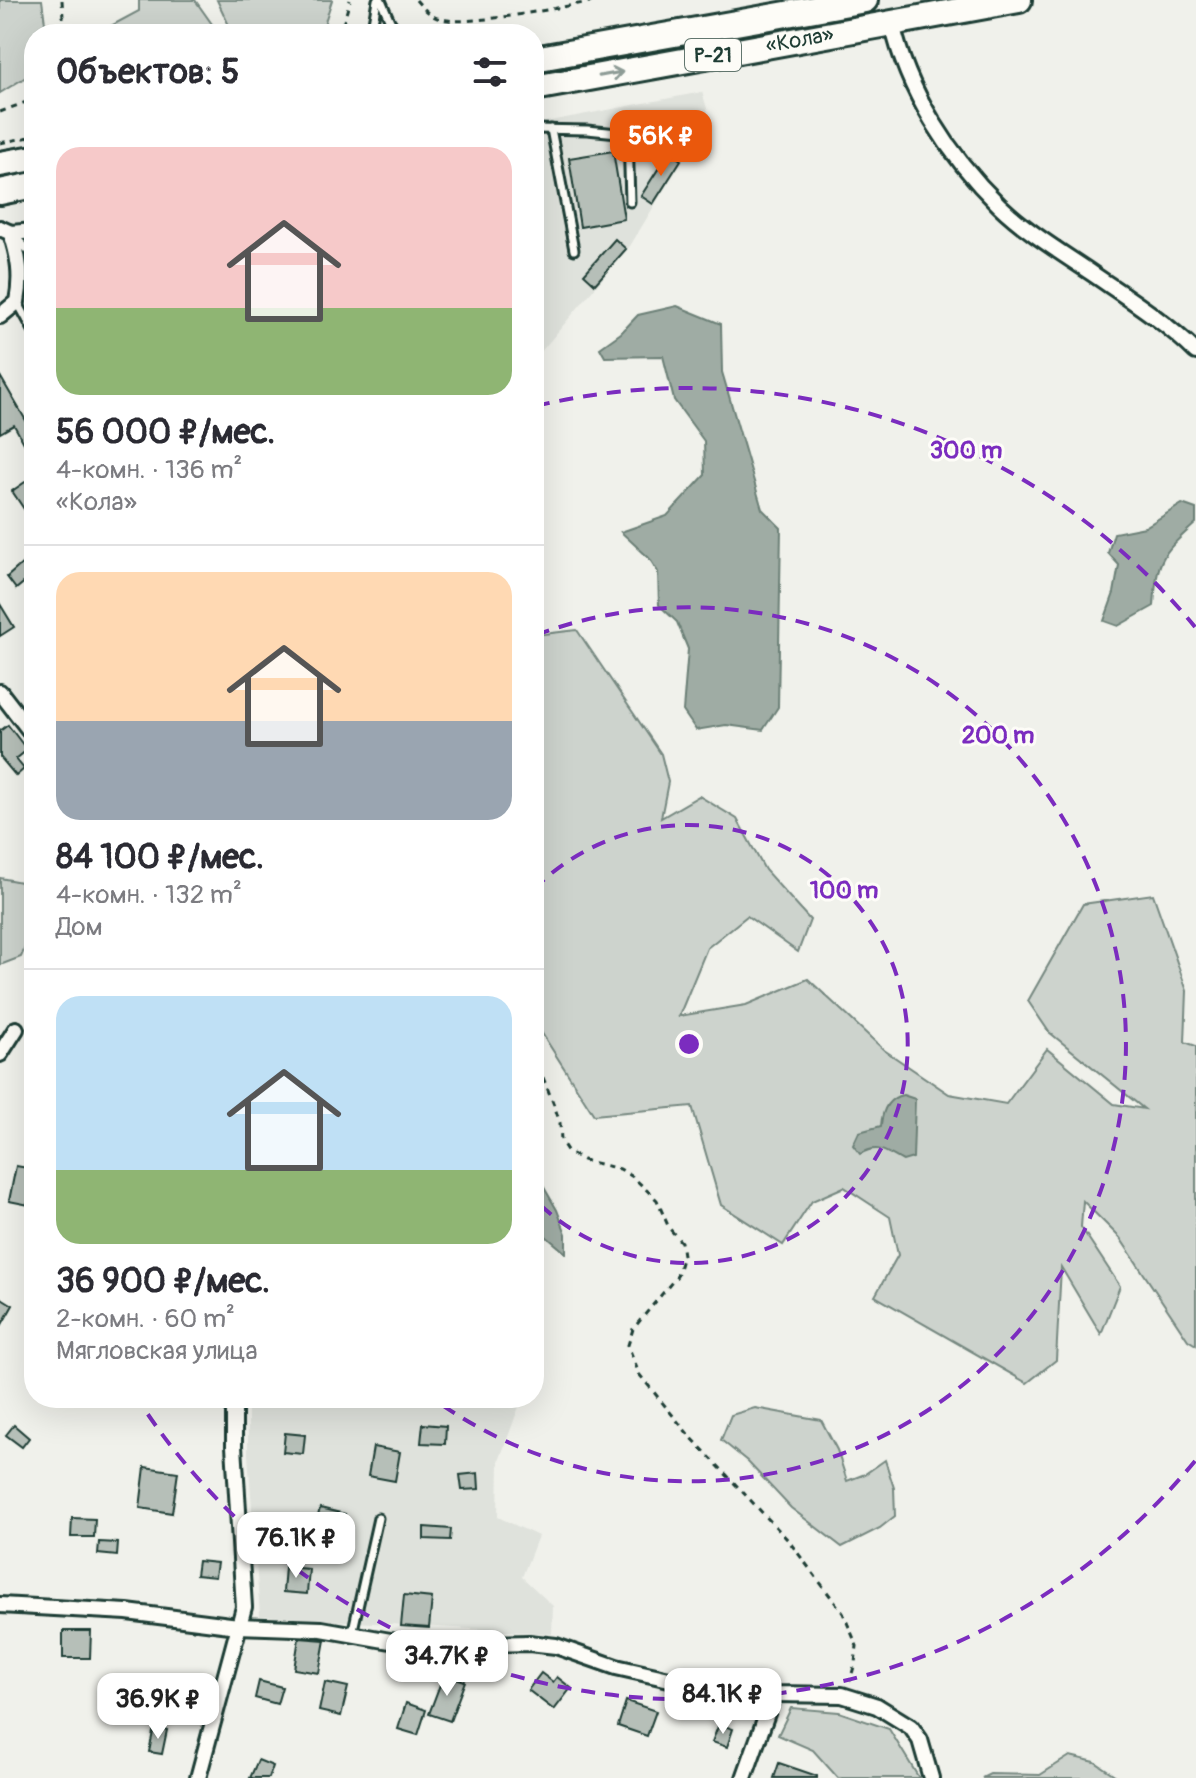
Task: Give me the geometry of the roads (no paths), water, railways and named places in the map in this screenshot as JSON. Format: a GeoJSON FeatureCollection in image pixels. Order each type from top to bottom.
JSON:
{"type":"FeatureCollection","features":[{"type":"Feature","properties":{"kind":"highway","name":"«Кола»"},"geometry":{"type":"LineString","coordinates":[[544,57],[865,0]]}},
{"type":"Feature","properties":{"kind":"highway","name":"«Кола»"},"geometry":{"type":"LineString","coordinates":[[544,86],[1019,0]]}},
{"type":"Feature","properties":{"kind":"highway"},"geometry":{"type":"LineString","coordinates":[[0,192],[24,187]]}},
{"type":"Feature","properties":{"kind":"street"},"geometry":{"type":"LineString","coordinates":[[892,23],[909,81],[962,162],[999,205],[1196,352]]}},
{"type":"Feature","properties":{"kind":"street"},"geometry":{"type":"LineString","coordinates":[[544,52],[577,52]]}},
{"type":"Feature","properties":{"kind":"street"},"geometry":{"type":"LineString","coordinates":[[0,316],[17,302],[21,271],[6,230]]}},
{"type":"Feature","properties":{"kind":"street"},"geometry":{"type":"LineString","coordinates":[[0,692],[24,723]]}},
{"type":"Feature","properties":{"kind":"street"},"geometry":{"type":"LineString","coordinates":[[0,1054],[16,1029]]}},
{"type":"Feature","properties":{"kind":"street"},"geometry":{"type":"LineString","coordinates":[[198,1778],[244,1607],[234,1408]]}},
{"type":"Feature","properties":{"kind":"street"},"geometry":{"type":"LineString","coordinates":[[0,1605],[127,1612],[238,1626],[322,1629],[419,1646],[503,1643],[556,1646],[648,1675],[774,1694],[842,1695],[877,1706],[911,1727],[920,1740],[931,1778]]}},
{"type":"Feature","properties":{"kind":"street"},"geometry":{"type":"LineString","coordinates":[[744,1778],[774,1694]]}},
{"type":"Feature","properties":{"kind":"lane"},"geometry":{"type":"LineString","coordinates":[[373,24],[379,0]]}},
{"type":"Feature","properties":{"kind":"lane"},"geometry":{"type":"LineString","coordinates":[[379,0],[392,24]]}},
{"type":"Feature","properties":{"kind":"lane"},"geometry":{"type":"LineString","coordinates":[[544,129],[628,134],[630,202]]}},
{"type":"Feature","properties":{"kind":"lane"},"geometry":{"type":"LineString","coordinates":[[551,129],[574,250]]}},
{"type":"Feature","properties":{"kind":"lane"},"geometry":{"type":"LineString","coordinates":[[6,230],[24,247]]}},
{"type":"Feature","properties":{"kind":"lane"},"geometry":{"type":"LineString","coordinates":[[17,302],[24,314]]}},
{"type":"Feature","properties":{"kind":"lane"},"geometry":{"type":"LineString","coordinates":[[351,1636],[378,1518]]}}]}
